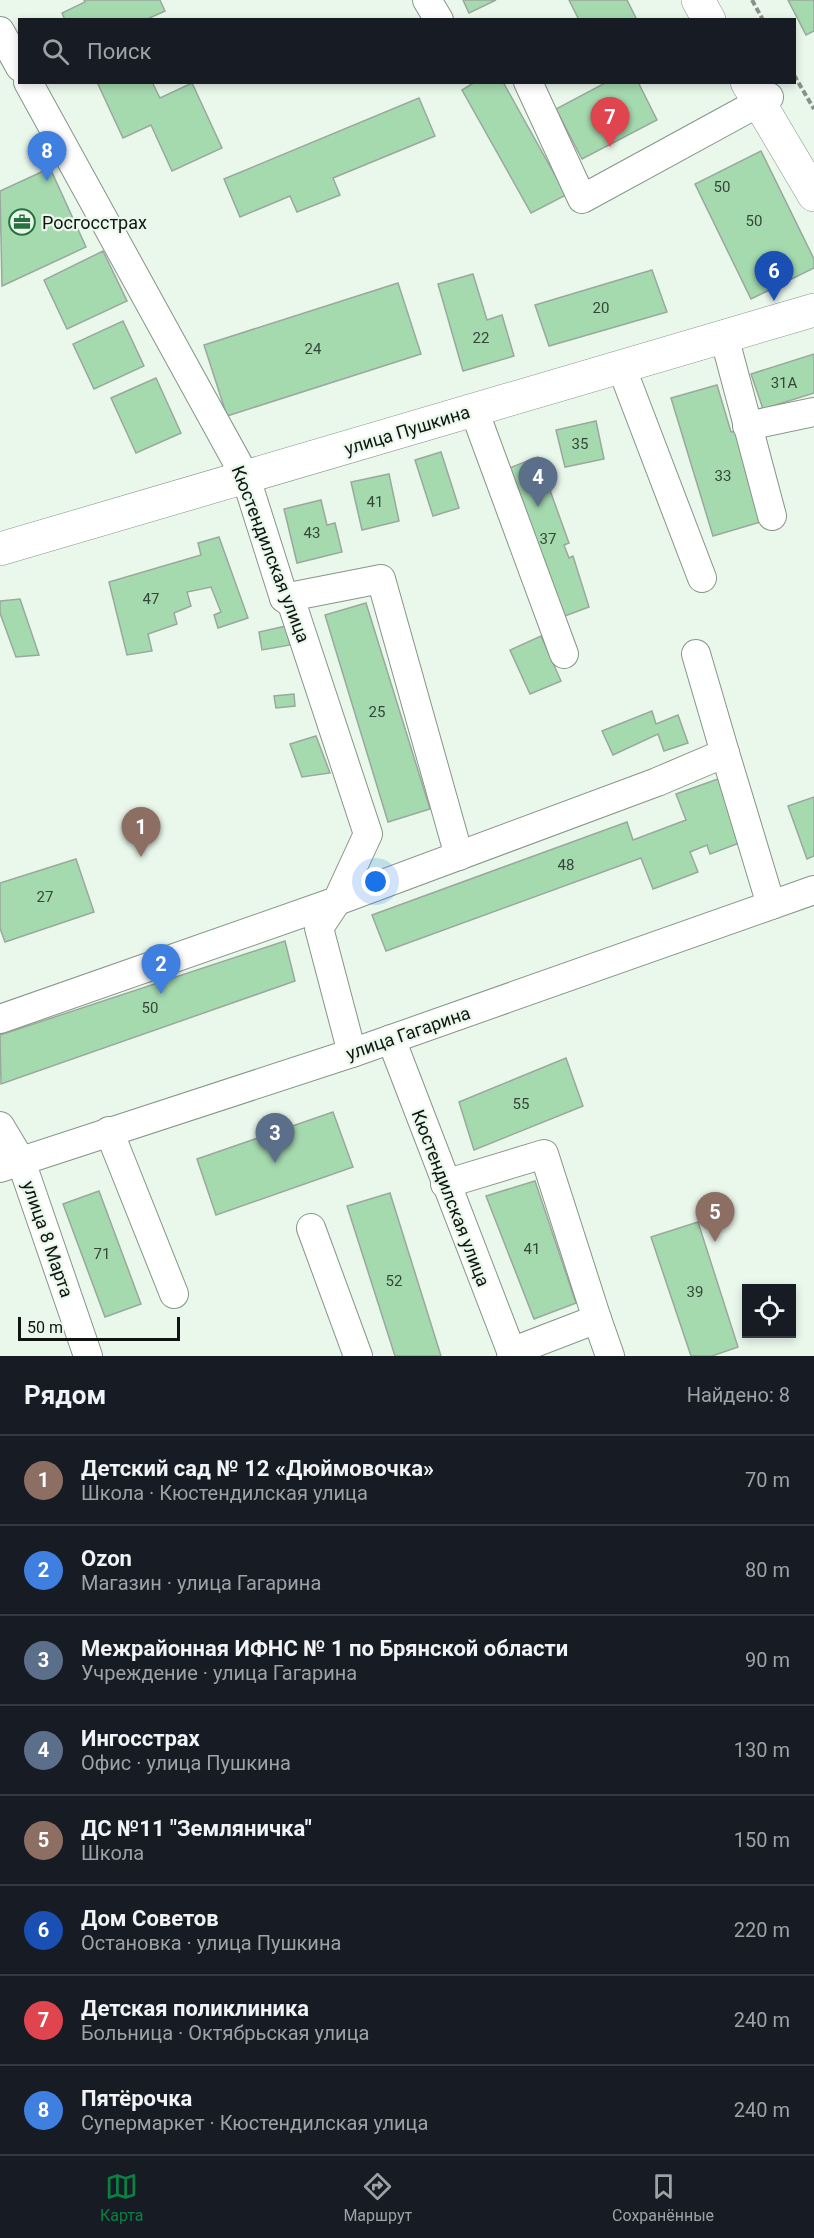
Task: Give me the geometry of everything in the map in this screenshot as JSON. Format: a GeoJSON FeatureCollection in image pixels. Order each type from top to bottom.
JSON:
{"type":"FeatureCollection","features":[{"type":"Feature","properties":{"kind":"main road"},"geometry":{"type":"LineString","coordinates":[[698,0],[708,18]]}},
{"type":"Feature","properties":{"kind":"main road"},"geometry":{"type":"LineString","coordinates":[[716,0],[725,18]]}},
{"type":"Feature","properties":{"kind":"main road"},"geometry":{"type":"LineString","coordinates":[[759,91],[814,174]]}},
{"type":"Feature","properties":{"kind":"main road"},"geometry":{"type":"LineString","coordinates":[[759,91],[814,195]]}},
{"type":"Feature","properties":{"kind":"main road","name":"улица Пушкина"},"geometry":{"type":"LineString","coordinates":[[0,549],[814,310]]}},
{"type":"Feature","properties":{"kind":"street"},"geometry":{"type":"LineString","coordinates":[[427,0],[438,18]]}},
{"type":"Feature","properties":{"kind":"street"},"geometry":{"type":"LineString","coordinates":[[0,31],[18,63]]}},
{"type":"Feature","properties":{"kind":"street","name":"Кюстендилская улица"},"geometry":{"type":"LineString","coordinates":[[29,84],[246,478],[284,598],[292,604],[368,834],[338,902],[319,928],[352,1053]]}},
{"type":"Feature","properties":{"kind":"street"},"geometry":{"type":"LineString","coordinates":[[529,84],[582,199],[759,91]]}},
{"type":"Feature","properties":{"kind":"street"},"geometry":{"type":"LineString","coordinates":[[723,336],[772,516]]}},
{"type":"Feature","properties":{"kind":"street"},"geometry":{"type":"LineString","coordinates":[[621,366],[702,579]]}},
{"type":"Feature","properties":{"kind":"street"},"geometry":{"type":"LineString","coordinates":[[474,410],[564,654]]}},
{"type":"Feature","properties":{"kind":"street"},"geometry":{"type":"LineString","coordinates":[[747,426],[814,412]]}},
{"type":"Feature","properties":{"kind":"street"},"geometry":{"type":"LineString","coordinates":[[284,598],[381,579],[459,856]]}},
{"type":"Feature","properties":{"kind":"street"},"geometry":{"type":"LineString","coordinates":[[696,654],[771,905]]}},
{"type":"Feature","properties":{"kind":"street"},"geometry":{"type":"LineString","coordinates":[[0,1019],[338,902],[657,782],[725,753]]}},
{"type":"Feature","properties":{"kind":"street","name":"улица Гагарина"},"geometry":{"type":"LineString","coordinates":[[11,1164],[352,1053],[814,890]]}},
{"type":"Feature","properties":{"kind":"street","name":"Кюстендилская улица"},"geometry":{"type":"LineString","coordinates":[[391,1039],[512,1354]]}},
{"type":"Feature","properties":{"kind":"street","name":"улица 8 Марта"},"geometry":{"type":"LineString","coordinates":[[0,1126],[11,1164],[88,1356]]}},
{"type":"Feature","properties":{"kind":"street"},"geometry":{"type":"LineString","coordinates":[[109,1131],[174,1294]]}},
{"type":"Feature","properties":{"kind":"street"},"geometry":{"type":"LineString","coordinates":[[445,1184],[544,1155],[610,1356]]}},
{"type":"Feature","properties":{"kind":"street"},"geometry":{"type":"LineString","coordinates":[[310,1228],[358,1356]]}},
{"type":"Feature","properties":{"kind":"street"},"geometry":{"type":"LineString","coordinates":[[512,1354],[597,1320]]}},
{"type":"Feature","properties":{"kind":"path"},"geometry":{"type":"LineString","coordinates":[[752,0],[762,18]]}},
{"type":"Feature","properties":{"kind":"path"},"geometry":{"type":"LineString","coordinates":[[796,77],[814,109]]}},
{"type":"Feature","properties":{"kind":"building"},"geometry":{"type":"Polygon","coordinates":[[[84,0],[160,0],[165,11],[149,18],[64,18],[62,13],[85,2],[84,0]]]}},
{"type":"Feature","properties":{"kind":"building"},"geometry":{"type":"Polygon","coordinates":[[[463,0],[496,0],[469,13],[463,0]]]}},
{"type":"Feature","properties":{"kind":"building"},"geometry":{"type":"Polygon","coordinates":[[[569,0],[627,0],[636,18],[578,18],[569,0]]]}},
{"type":"Feature","properties":{"kind":"building"},"geometry":{"type":"Polygon","coordinates":[[[788,0],[814,0],[814,31],[806,35],[788,0]]]}},
{"type":"Feature","properties":{"kind":"building"},"geometry":{"type":"Polygon","coordinates":[[[98,84],[153,84],[160,98],[192,84],[222,148],[172,171],[151,125],[123,138],[98,84]]]}},
{"type":"Feature","properties":{"kind":"building"},"geometry":{"type":"Polygon","coordinates":[[[472,84],[504,84],[566,195],[531,213],[462,90],[472,84]]]}},
{"type":"Feature","properties":{"kind":"building"},"geometry":{"type":"Polygon","coordinates":[[[603,84],[639,84],[657,120],[582,159],[556,109],[603,84]]]}},
{"type":"Feature","properties":{"kind":"building"},"geometry":{"type":"Polygon","coordinates":[[[419,98],[435,136],[333,178],[340,195],[297,212],[290,196],[240,217],[224,179],[419,98]]]}},
{"type":"Feature","properties":{"kind":"building"},"geometry":{"type":"Polygon","coordinates":[[[761,151],[814,259],[814,268],[751,299],[695,184],[761,151]]]}},
{"type":"Feature","properties":{"kind":"building"},"geometry":{"type":"Polygon","coordinates":[[[50,168],[86,247],[2,286],[0,191],[50,168]]]}},
{"type":"Feature","properties":{"kind":"building"},"geometry":{"type":"Polygon","coordinates":[[[103,251],[127,301],[67,329],[44,280],[103,251]]]}},
{"type":"Feature","properties":{"kind":"building"},"geometry":{"type":"Polygon","coordinates":[[[652,270],[667,312],[549,346],[535,305],[652,270]]]}},
{"type":"Feature","properties":{"kind":"building"},"geometry":{"type":"Polygon","coordinates":[[[473,274],[487,320],[502,315],[514,356],[463,371],[438,284],[473,274]]]}},
{"type":"Feature","properties":{"kind":"building"},"geometry":{"type":"Polygon","coordinates":[[[398,283],[421,354],[227,416],[204,345],[398,283]]]}},
{"type":"Feature","properties":{"kind":"building"},"geometry":{"type":"Polygon","coordinates":[[[123,321],[144,366],[94,389],[73,344],[123,321]]]}},
{"type":"Feature","properties":{"kind":"building"},"geometry":{"type":"Polygon","coordinates":[[[814,354],[814,393],[763,409],[751,374],[814,354]]]}},
{"type":"Feature","properties":{"kind":"building"},"geometry":{"type":"Polygon","coordinates":[[[156,378],[181,433],[136,453],[111,398],[156,378]]]}},
{"type":"Feature","properties":{"kind":"building"},"geometry":{"type":"Polygon","coordinates":[[[717,385],[731,432],[737,431],[764,521],[713,536],[671,398],[717,385]]]}},
{"type":"Feature","properties":{"kind":"building"},"geometry":{"type":"Polygon","coordinates":[[[596,421],[604,459],[565,467],[556,430],[596,421]]]}},
{"type":"Feature","properties":{"kind":"building"},"geometry":{"type":"Polygon","coordinates":[[[441,452],[459,508],[433,516],[415,460],[441,452]]]}},
{"type":"Feature","properties":{"kind":"building"},"geometry":{"type":"Polygon","coordinates":[[[538,457],[569,543],[564,545],[569,558],[573,556],[589,607],[562,617],[504,470],[538,457]]]}},
{"type":"Feature","properties":{"kind":"building"},"geometry":{"type":"Polygon","coordinates":[[[389,474],[399,521],[362,530],[351,482],[389,474]]]}},
{"type":"Feature","properties":{"kind":"building"},"geometry":{"type":"Polygon","coordinates":[[[321,500],[327,525],[335,523],[342,552],[297,563],[284,509],[321,500]]]}},
{"type":"Feature","properties":{"kind":"building"},"geometry":{"type":"Polygon","coordinates":[[[219,537],[248,618],[218,628],[214,615],[221,612],[211,587],[187,592],[191,606],[174,613],[177,624],[148,634],[152,651],[127,655],[109,582],[201,555],[198,543],[219,537]]]}},
{"type":"Feature","properties":{"kind":"building"},"geometry":{"type":"Polygon","coordinates":[[[20,599],[39,655],[16,657],[0,613],[0,601],[20,599]]]}},
{"type":"Feature","properties":{"kind":"building"},"geometry":{"type":"Polygon","coordinates":[[[366,603],[430,809],[388,822],[325,615],[366,603]]]}},
{"type":"Feature","properties":{"kind":"building"},"geometry":{"type":"Polygon","coordinates":[[[286,626],[290,645],[262,650],[259,632],[286,626]]]}},
{"type":"Feature","properties":{"kind":"building"},"geometry":{"type":"Polygon","coordinates":[[[541,636],[561,681],[530,694],[510,650],[541,636]]]}},
{"type":"Feature","properties":{"kind":"building"},"geometry":{"type":"Polygon","coordinates":[[[294,694],[295,706],[276,708],[274,696],[294,694]]]}},
{"type":"Feature","properties":{"kind":"building"},"geometry":{"type":"Polygon","coordinates":[[[652,711],[656,724],[678,715],[688,743],[664,751],[658,734],[613,755],[602,731],[652,711]]]}},
{"type":"Feature","properties":{"kind":"building"},"geometry":{"type":"Polygon","coordinates":[[[316,736],[330,773],[302,777],[290,744],[316,736]]]}},
{"type":"Feature","properties":{"kind":"building"},"geometry":{"type":"Polygon","coordinates":[[[718,779],[742,842],[710,854],[707,845],[690,852],[698,872],[653,889],[641,858],[386,951],[372,915],[627,822],[633,840],[686,820],[676,794],[718,779]]]}},
{"type":"Feature","properties":{"kind":"building"},"geometry":{"type":"Polygon","coordinates":[[[814,797],[814,856],[807,859],[788,806],[814,797]]]}},
{"type":"Feature","properties":{"kind":"building"},"geometry":{"type":"Polygon","coordinates":[[[76,859],[94,912],[5,942],[0,928],[0,883],[76,859]]]}},
{"type":"Feature","properties":{"kind":"building"},"geometry":{"type":"Polygon","coordinates":[[[285,941],[295,981],[1,1084],[0,1035],[285,941]]]}},
{"type":"Feature","properties":{"kind":"building"},"geometry":{"type":"Polygon","coordinates":[[[566,1058],[583,1106],[474,1150],[459,1102],[566,1058]]]}},
{"type":"Feature","properties":{"kind":"building"},"geometry":{"type":"Polygon","coordinates":[[[333,1112],[353,1167],[216,1215],[197,1159],[333,1112]]]}},
{"type":"Feature","properties":{"kind":"building"},"geometry":{"type":"Polygon","coordinates":[[[535,1181],[576,1303],[534,1319],[486,1196],[535,1181]]]}},
{"type":"Feature","properties":{"kind":"building"},"geometry":{"type":"Polygon","coordinates":[[[99,1191],[141,1304],[105,1317],[63,1204],[99,1191]]]}},
{"type":"Feature","properties":{"kind":"building"},"geometry":{"type":"Polygon","coordinates":[[[390,1193],[441,1356],[395,1356],[347,1206],[390,1193]]]}},
{"type":"Feature","properties":{"kind":"building"},"geometry":{"type":"Polygon","coordinates":[[[698,1222],[738,1347],[712,1356],[691,1356],[651,1237],[698,1222]]]}},
{"type":"Feature","properties":{"kind":"place","name":"Детская поликлиника"},"geometry":{"type":"Point","coordinates":[610,147]}},
{"type":"Feature","properties":{"kind":"place","name":"Пятёрочка"},"geometry":{"type":"Point","coordinates":[47,181]}},
{"type":"Feature","properties":{"kind":"place","name":"Росгосстрах"},"geometry":{"type":"Point","coordinates":[22,222]}},
{"type":"Feature","properties":{"kind":"place","name":"Дом Советов"},"geometry":{"type":"Point","coordinates":[774,301]}},
{"type":"Feature","properties":{"kind":"place","name":"Ингосстрах"},"geometry":{"type":"Point","coordinates":[538,507]}},
{"type":"Feature","properties":{"kind":"place","name":"Детский сад № 12 «Дюймовочка»"},"geometry":{"type":"Point","coordinates":[141,857]}},
{"type":"Feature","properties":{"kind":"place","name":"Ozon"},"geometry":{"type":"Point","coordinates":[161,994]}},
{"type":"Feature","properties":{"kind":"place","name":"Межрайонная ИФНС № 1 по Брянской области"},"geometry":{"type":"Point","coordinates":[275,1163]}},
{"type":"Feature","properties":{"kind":"place","name":"ДС №11 \"Земляничка\""},"geometry":{"type":"Point","coordinates":[715,1242]}}]}
